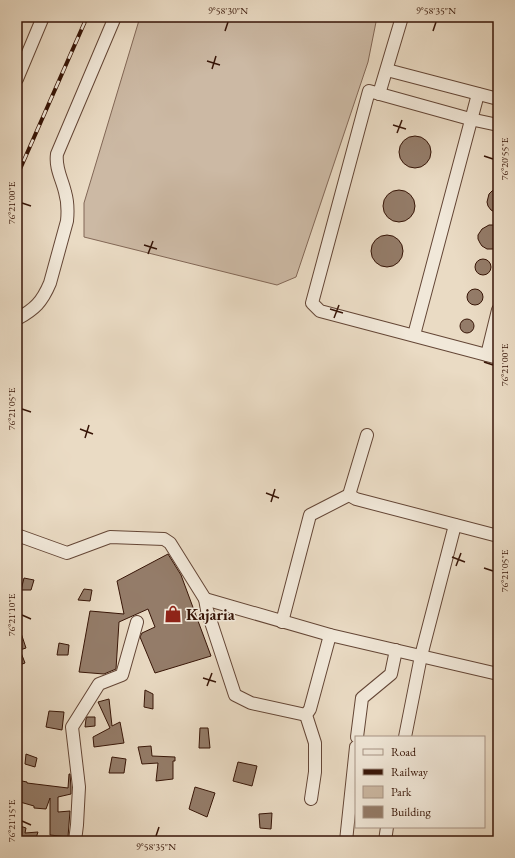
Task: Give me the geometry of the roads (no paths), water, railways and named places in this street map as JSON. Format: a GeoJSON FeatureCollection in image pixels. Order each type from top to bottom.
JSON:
{"type":"FeatureCollection","features":[{"type":"Feature","properties":{"kind":"street"},"geometry":{"type":"LineString","coordinates":[[17,79],[43,17]]}},
{"type":"Feature","properties":{"kind":"street"},"geometry":{"type":"LineString","coordinates":[[17,319],[30,311],[41,300],[50,282],[67,221],[68,211],[65,192],[57,168],[57,154],[115,17]]}},
{"type":"Feature","properties":{"kind":"street"},"geometry":{"type":"LineString","coordinates":[[379,94],[402,17]]}},
{"type":"Feature","properties":{"kind":"street"},"geometry":{"type":"LineString","coordinates":[[387,70],[498,99]]}},
{"type":"Feature","properties":{"kind":"street"},"geometry":{"type":"LineString","coordinates":[[498,125],[470,119],[369,91],[312,303],[320,311],[492,356],[498,310]]}},
{"type":"Feature","properties":{"kind":"street"},"geometry":{"type":"LineString","coordinates":[[414,335],[470,119],[478,94]]}},
{"type":"Feature","properties":{"kind":"street"},"geometry":{"type":"LineString","coordinates":[[282,622],[310,515],[349,495],[367,435]]}},
{"type":"Feature","properties":{"kind":"street"},"geometry":{"type":"LineString","coordinates":[[349,495],[356,499],[498,536]]}},
{"type":"Feature","properties":{"kind":"street"},"geometry":{"type":"LineString","coordinates":[[405,736],[421,656],[455,525]]}},
{"type":"Feature","properties":{"kind":"street"},"geometry":{"type":"LineString","coordinates":[[17,535],[67,553],[110,537],[164,539],[170,543],[205,600],[235,695],[251,703],[306,715]]}},
{"type":"Feature","properties":{"kind":"street"},"geometry":{"type":"LineString","coordinates":[[205,600],[330,635],[498,674]]}},
{"type":"Feature","properties":{"kind":"street"},"geometry":{"type":"LineString","coordinates":[[75,841],[79,787],[72,726],[99,684],[122,675],[137,622]]}},
{"type":"Feature","properties":{"kind":"street"},"geometry":{"type":"LineString","coordinates":[[306,715],[310,709],[330,635]]}},
{"type":"Feature","properties":{"kind":"street"},"geometry":{"type":"LineString","coordinates":[[357,736],[362,698],[391,674],[396,650]]}},
{"type":"Feature","properties":{"kind":"street"},"geometry":{"type":"LineString","coordinates":[[306,715],[315,743],[315,772],[311,799]]}},
{"type":"Feature","properties":{"kind":"street"},"geometry":{"type":"LineString","coordinates":[[346,841],[355,756]]}},
{"type":"Feature","properties":{"kind":"street"},"geometry":{"type":"LineString","coordinates":[[385,841],[387,828]]}},
{"type":"Feature","properties":{"kind":"railway"},"geometry":{"type":"LineString","coordinates":[[17,176],[87,17]]}},
{"type":"Feature","properties":{"kind":"place","name":"Kajaria"},"geometry":{"type":"Point","coordinates":[173,614]}}]}
